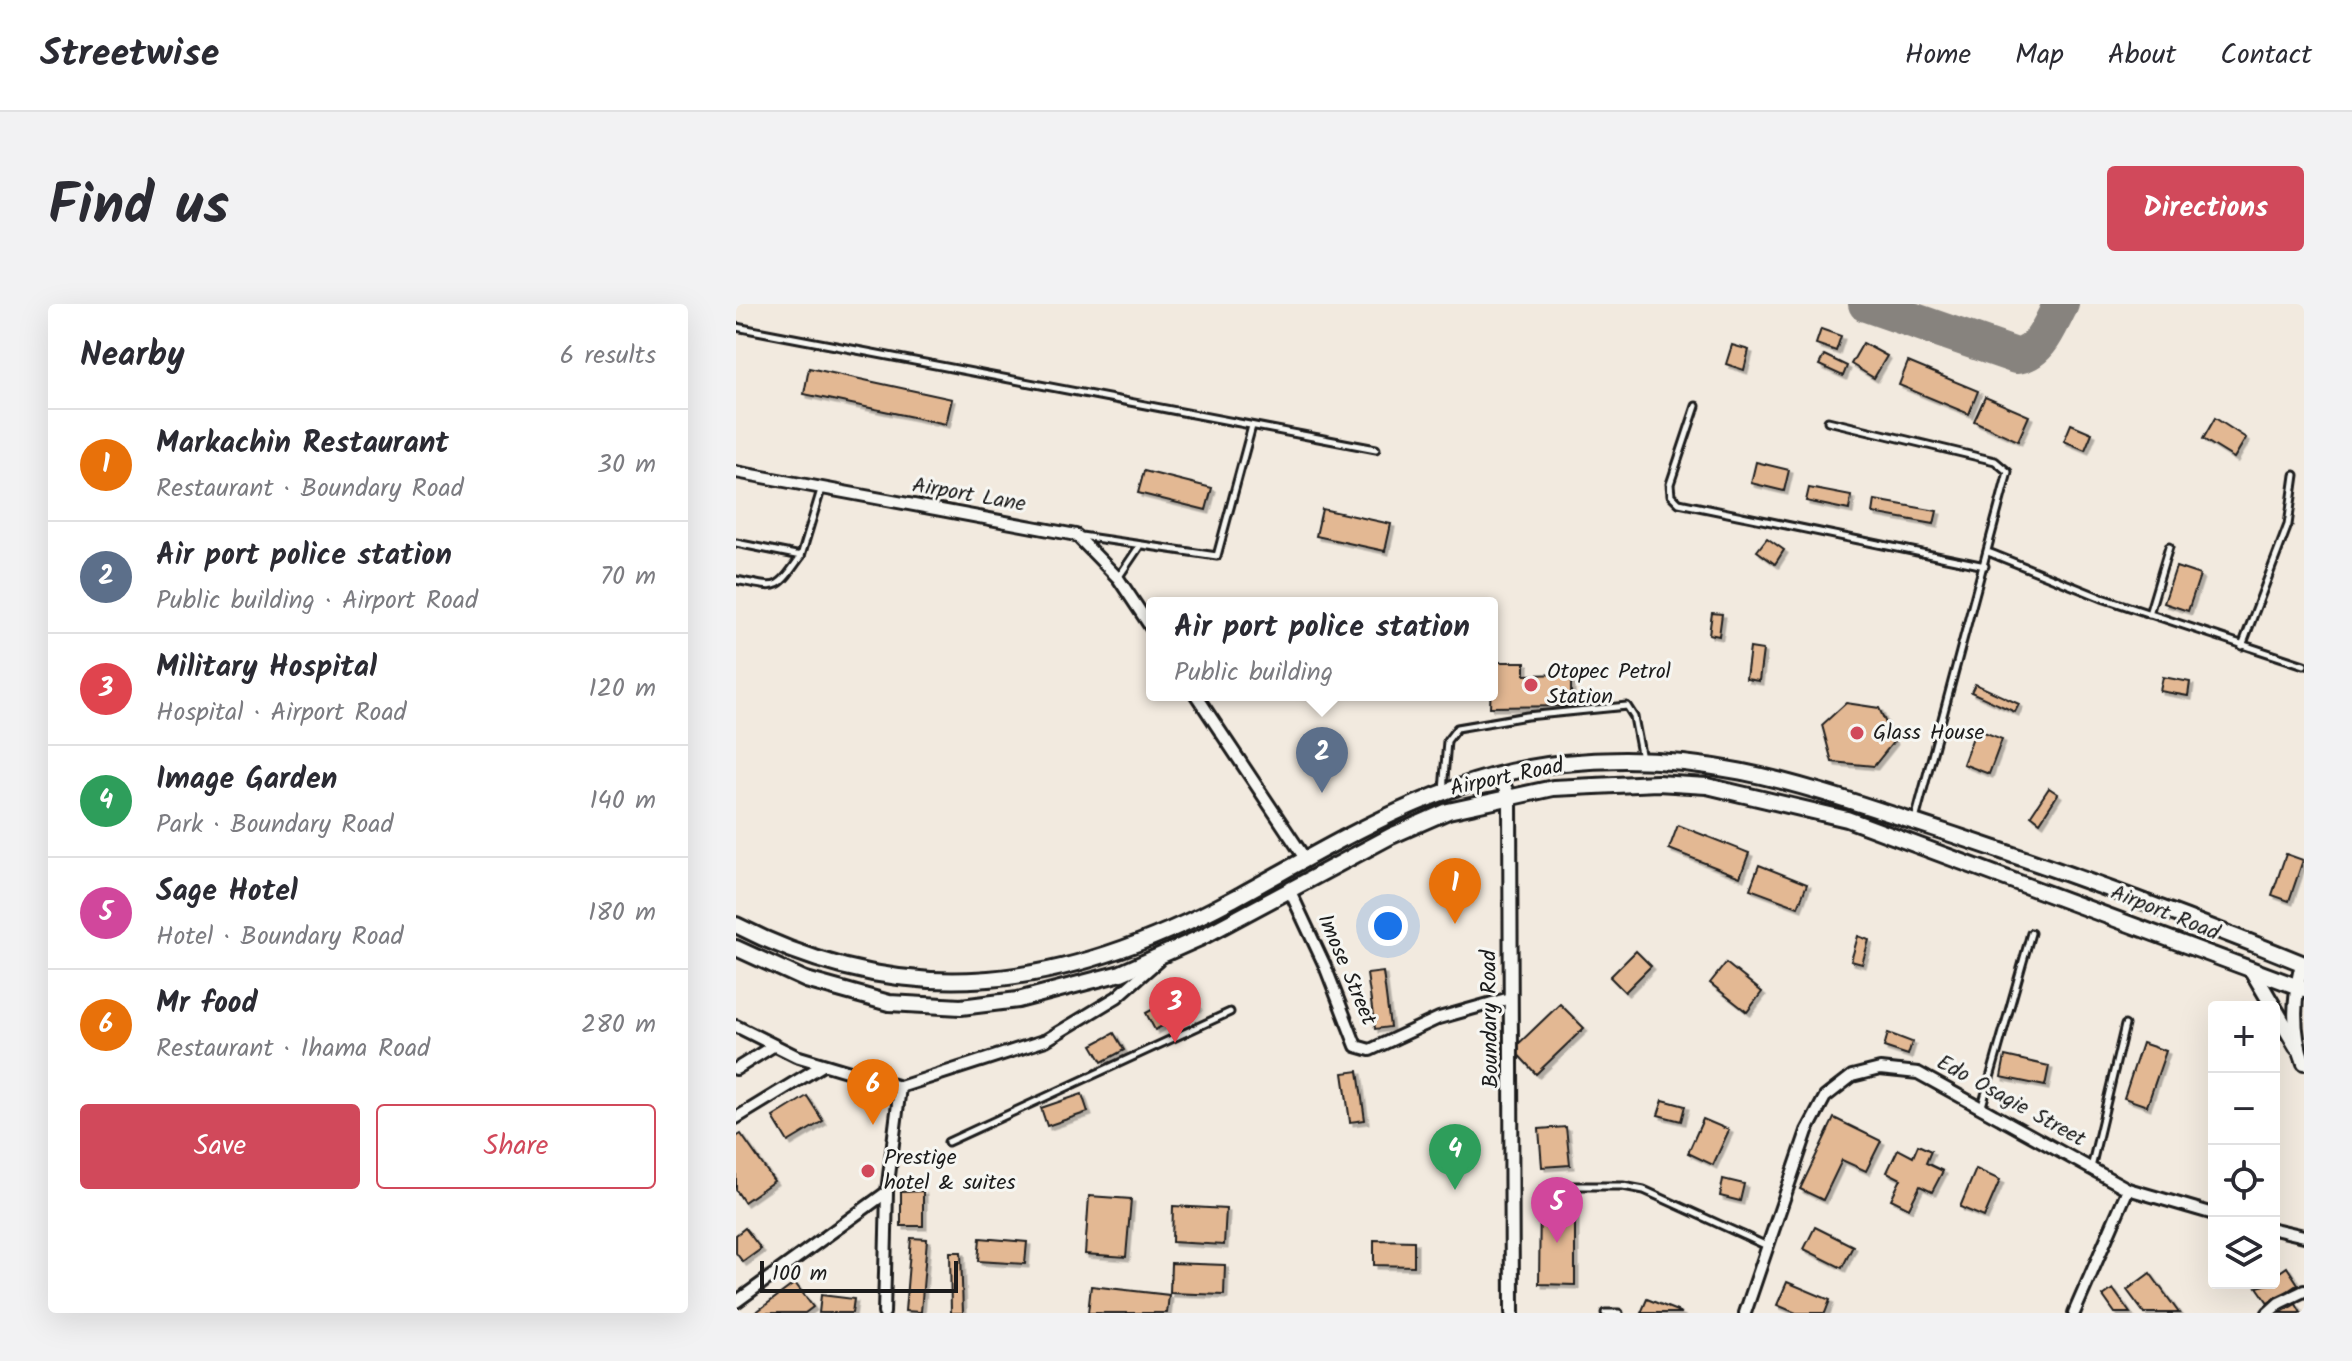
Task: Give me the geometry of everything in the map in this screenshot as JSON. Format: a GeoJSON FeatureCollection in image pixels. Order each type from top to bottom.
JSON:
{"type":"FeatureCollection","features":[{"type":"Feature","properties":{"kind":"main road","name":"Airport Road"},"geometry":{"type":"LineString","coordinates":[[736,925],[830,963],[929,981],[998,979],[1054,971],[1098,959],[1162,934],[1235,898],[1304,857],[1443,792],[1499,775],[1564,763],[1642,760],[1719,765],[1757,773],[2027,860],[2303,964]]}},
{"type":"Feature","properties":{"kind":"main road","name":"Airport Road"},"geometry":{"type":"LineString","coordinates":[[736,948],[806,980],[889,1003],[961,1007],[1077,986],[1121,973],[1290,891],[1391,836],[1448,811],[1553,788],[1657,783],[1707,786],[1847,819],[2300,987]]}},
{"type":"Feature","properties":{"kind":"main road"},"geometry":{"type":"LineString","coordinates":[[1162,934],[1168,952]]}},
{"type":"Feature","properties":{"kind":"main road"},"geometry":{"type":"LineString","coordinates":[[2253,972],[2302,1058]]}},
{"type":"Feature","properties":{"kind":"street","name":"Airport Lane"},"geometry":{"type":"LineString","coordinates":[[736,472],[1076,535]]}},
{"type":"Feature","properties":{"kind":"street"},"geometry":{"type":"LineString","coordinates":[[1076,535],[1118,578],[1146,620]]}},
{"type":"Feature","properties":{"kind":"street"},"geometry":{"type":"LineString","coordinates":[[1200,701],[1304,857]]}},
{"type":"Feature","properties":{"kind":"street","name":"Boundary Road"},"geometry":{"type":"LineString","coordinates":[[1499,775],[1510,799],[1512,1313]]}},
{"type":"Feature","properties":{"kind":"street","name":"Imose Street"},"geometry":{"type":"LineString","coordinates":[[1290,891],[1325,966],[1356,1046],[1370,1050],[1439,1018],[1510,998]]}},
{"type":"Feature","properties":{"kind":"street"},"geometry":{"type":"LineString","coordinates":[[736,1026],[773,1046],[823,1065],[900,1087],[1046,1040],[1117,997],[1168,952]]}},
{"type":"Feature","properties":{"kind":"street"},"geometry":{"type":"LineString","coordinates":[[2302,1058],[2300,987],[2303,964]]}},
{"type":"Feature","properties":{"kind":"street"},"geometry":{"type":"LineString","coordinates":[[736,1069],[773,1046]]}},
{"type":"Feature","properties":{"kind":"street"},"geometry":{"type":"LineString","coordinates":[[736,1118],[823,1065]]}},
{"type":"Feature","properties":{"kind":"street","name":"Edo Osagie Street"},"geometry":{"type":"LineString","coordinates":[[1745,1313],[1807,1131],[1825,1097],[1852,1076],[1880,1069],[1918,1073],[2128,1189],[2208,1212]]}},
{"type":"Feature","properties":{"kind":"street"},"geometry":{"type":"LineString","coordinates":[[884,1313],[887,1192],[900,1087]]}},
{"type":"Feature","properties":{"kind":"street"},"geometry":{"type":"LineString","coordinates":[[2074,1313],[2128,1189]]}},
{"type":"Feature","properties":{"kind":"street"},"geometry":{"type":"LineString","coordinates":[[736,1302],[887,1192]]}},
{"type":"Feature","properties":{"kind":"street"},"geometry":{"type":"LineString","coordinates":[[2280,1230],[2304,1236]]}},
{"type":"Feature","properties":{"kind":"street"},"geometry":{"type":"LineString","coordinates":[[2268,1313],[2279,1303],[2304,1291]]}},
{"type":"Feature","properties":{"kind":"lane"},"geometry":{"type":"LineString","coordinates":[[736,327],[1376,449]]}},
{"type":"Feature","properties":{"kind":"lane"},"geometry":{"type":"LineString","coordinates":[[1696,406],[1670,484],[1671,495],[1679,503],[1985,566]]}},
{"type":"Feature","properties":{"kind":"lane"},"geometry":{"type":"LineString","coordinates":[[1828,421],[2001,463],[2009,479],[1914,822]]}},
{"type":"Feature","properties":{"kind":"lane"},"geometry":{"type":"LineString","coordinates":[[1076,535],[1217,556],[1252,426]]}},
{"type":"Feature","properties":{"kind":"lane"},"geometry":{"type":"LineString","coordinates":[[2242,646],[2288,525],[2295,475]]}},
{"type":"Feature","properties":{"kind":"lane"},"geometry":{"type":"LineString","coordinates":[[736,580],[774,587],[781,584],[801,556],[821,488]]}},
{"type":"Feature","properties":{"kind":"lane"},"geometry":{"type":"LineString","coordinates":[[736,543],[801,556]]}},
{"type":"Feature","properties":{"kind":"lane"},"geometry":{"type":"LineString","coordinates":[[1118,578],[1139,546]]}},
{"type":"Feature","properties":{"kind":"lane"},"geometry":{"type":"LineString","coordinates":[[2149,614],[2169,547]]}},
{"type":"Feature","properties":{"kind":"lane"},"geometry":{"type":"LineString","coordinates":[[1988,552],[2149,614],[2304,665]]}},
{"type":"Feature","properties":{"kind":"lane"},"geometry":{"type":"LineString","coordinates":[[1443,792],[1447,741],[1457,728],[1513,718],[1627,706],[1634,717],[1642,760]]}},
{"type":"Feature","properties":{"kind":"lane"},"geometry":{"type":"LineString","coordinates":[[1982,1106],[2031,933]]}},
{"type":"Feature","properties":{"kind":"lane"},"geometry":{"type":"LineString","coordinates":[[948,1142],[1230,1012]]}},
{"type":"Feature","properties":{"kind":"lane"},"geometry":{"type":"LineString","coordinates":[[2091,1168],[2125,1025]]}},
{"type":"Feature","properties":{"kind":"lane"},"geometry":{"type":"LineString","coordinates":[[1561,1186],[1623,1186],[1644,1190],[1768,1246]]}},
{"type":"Feature","properties":{"kind":"lane"},"geometry":{"type":"LineString","coordinates":[[1605,1313],[1619,1313]]}},
{"type":"Feature","properties":{"kind":"building"},"geometry":{"type":"Polygon","coordinates":[[[1821,329],[1841,336],[1836,351],[1816,344],[1821,329]]]}},
{"type":"Feature","properties":{"kind":"building"},"geometry":{"type":"Polygon","coordinates":[[[1863,343],[1887,356],[1874,378],[1851,364],[1863,343]]]}},
{"type":"Feature","properties":{"kind":"building"},"geometry":{"type":"Polygon","coordinates":[[[1732,345],[1749,350],[1744,370],[1726,364],[1732,345]]]}},
{"type":"Feature","properties":{"kind":"building"},"geometry":{"type":"Polygon","coordinates":[[[1824,355],[1847,366],[1843,376],[1819,365],[1824,355]]]}},
{"type":"Feature","properties":{"kind":"building"},"geometry":{"type":"Polygon","coordinates":[[[1908,362],[1978,391],[1969,414],[1899,385],[1908,362]]]}},
{"type":"Feature","properties":{"kind":"building"},"geometry":{"type":"Polygon","coordinates":[[[809,368],[952,399],[946,424],[804,394],[809,368]]]}},
{"type":"Feature","properties":{"kind":"building"},"geometry":{"type":"Polygon","coordinates":[[[1985,397],[2029,416],[2018,441],[1974,421],[1985,397]]]}},
{"type":"Feature","properties":{"kind":"building"},"geometry":{"type":"Polygon","coordinates":[[[2215,418],[2246,438],[2234,458],[2203,439],[2215,418]]]}},
{"type":"Feature","properties":{"kind":"building"},"geometry":{"type":"Polygon","coordinates":[[[2071,424],[2092,433],[2085,450],[2064,441],[2071,424]]]}},
{"type":"Feature","properties":{"kind":"building"},"geometry":{"type":"Polygon","coordinates":[[[1756,462],[1789,470],[1784,491],[1751,483],[1756,462]]]}},
{"type":"Feature","properties":{"kind":"building"},"geometry":{"type":"Polygon","coordinates":[[[1144,471],[1212,488],[1206,510],[1138,493],[1144,471]]]}},
{"type":"Feature","properties":{"kind":"building"},"geometry":{"type":"Polygon","coordinates":[[[1809,488],[1851,496],[1849,510],[1806,501],[1809,488]]]}},
{"type":"Feature","properties":{"kind":"building"},"geometry":{"type":"Polygon","coordinates":[[[1875,500],[1937,511],[1934,524],[1873,513],[1875,500]]]}},
{"type":"Feature","properties":{"kind":"building"},"geometry":{"type":"Polygon","coordinates":[[[1322,509],[1391,524],[1385,551],[1316,536],[1322,509]]]}},
{"type":"Feature","properties":{"kind":"building"},"geometry":{"type":"Polygon","coordinates":[[[1767,538],[1784,550],[1775,564],[1757,551],[1767,538]]]}},
{"type":"Feature","properties":{"kind":"building"},"geometry":{"type":"Polygon","coordinates":[[[2176,567],[2200,575],[2188,611],[2164,603],[2176,567]]]}},
{"type":"Feature","properties":{"kind":"building"},"geometry":{"type":"Polygon","coordinates":[[[1712,613],[1722,614],[1719,636],[1709,634],[1712,613]]]}},
{"type":"Feature","properties":{"kind":"building"},"geometry":{"type":"Polygon","coordinates":[[[1750,648],[1763,650],[1759,681],[1746,679],[1750,648]]]}},
{"type":"Feature","properties":{"kind":"building","name":"Otopec Petrol Station"},"geometry":{"type":"Polygon","coordinates":[[[1498,662],[1525,662],[1525,675],[1571,674],[1571,706],[1490,707],[1490,701],[1498,701],[1498,662]]]}},
{"type":"Feature","properties":{"kind":"building"},"geometry":{"type":"Polygon","coordinates":[[[2163,677],[2190,682],[2188,696],[2160,691],[2163,677]]]}},
{"type":"Feature","properties":{"kind":"building"},"geometry":{"type":"Polygon","coordinates":[[[1975,684],[2019,704],[2015,712],[1971,692],[1975,684]]]}},
{"type":"Feature","properties":{"kind":"building","name":"Glass House"},"geometry":{"type":"Polygon","coordinates":[[[1846,703],[1879,708],[1894,741],[1874,766],[1832,762],[1822,725],[1846,703]]]}},
{"type":"Feature","properties":{"kind":"building"},"geometry":{"type":"Polygon","coordinates":[[[1976,729],[2002,739],[1989,774],[1963,764],[1976,729]]]}},
{"type":"Feature","properties":{"kind":"building"},"geometry":{"type":"Polygon","coordinates":[[[2049,788],[2058,794],[2040,822],[2031,815],[2049,788]]]}},
{"type":"Feature","properties":{"kind":"building"},"geometry":{"type":"Polygon","coordinates":[[[1678,825],[1749,853],[1740,877],[1669,849],[1678,825]]]}},
{"type":"Feature","properties":{"kind":"building"},"geometry":{"type":"Polygon","coordinates":[[[2286,854],[2303,860],[2289,901],[2272,895],[2286,854]]]}},
{"type":"Feature","properties":{"kind":"building"},"geometry":{"type":"Polygon","coordinates":[[[1759,865],[1807,884],[1798,907],[1750,889],[1759,865]]]}},
{"type":"Feature","properties":{"kind":"building"},"geometry":{"type":"Polygon","coordinates":[[[1858,936],[1869,940],[1862,964],[1851,961],[1858,936]]]}},
{"type":"Feature","properties":{"kind":"building"},"geometry":{"type":"Polygon","coordinates":[[[1636,951],[1651,966],[1625,992],[1610,977],[1636,951]]]}},
{"type":"Feature","properties":{"kind":"building"},"geometry":{"type":"Polygon","coordinates":[[[1726,963],[1762,992],[1747,1012],[1710,983],[1726,963]]]}},
{"type":"Feature","properties":{"kind":"building"},"geometry":{"type":"Polygon","coordinates":[[[1383,972],[1390,1027],[1375,1029],[1367,974],[1383,972]]]}},
{"type":"Feature","properties":{"kind":"building"},"geometry":{"type":"Polygon","coordinates":[[[1189,990],[1198,1007],[1155,1030],[1146,1013],[1189,990]]]}},
{"type":"Feature","properties":{"kind":"building"},"geometry":{"type":"Polygon","coordinates":[[[1560,1004],[1584,1028],[1536,1074],[1513,1049],[1560,1004]]]}},
{"type":"Feature","properties":{"kind":"building"},"geometry":{"type":"Polygon","coordinates":[[[1114,1033],[1124,1050],[1102,1062],[1092,1045],[1114,1033]]]}},
{"type":"Feature","properties":{"kind":"building"},"geometry":{"type":"Polygon","coordinates":[[[1888,1033],[1912,1042],[1908,1055],[1884,1047],[1888,1033]]]}},
{"type":"Feature","properties":{"kind":"building"},"geometry":{"type":"Polygon","coordinates":[[[2142,1043],[2166,1051],[2147,1106],[2124,1098],[2142,1043]]]}},
{"type":"Feature","properties":{"kind":"building"},"geometry":{"type":"Polygon","coordinates":[[[2005,1056],[2049,1066],[2045,1086],[2001,1077],[2005,1056]]]}},
{"type":"Feature","properties":{"kind":"building"},"geometry":{"type":"Polygon","coordinates":[[[1358,1071],[1365,1120],[1350,1122],[1343,1073],[1358,1071]]]}},
{"type":"Feature","properties":{"kind":"building"},"geometry":{"type":"Polygon","coordinates":[[[1082,1094],[1088,1112],[1047,1126],[1041,1108],[1082,1094]]]}},
{"type":"Feature","properties":{"kind":"building"},"geometry":{"type":"Polygon","coordinates":[[[807,1096],[823,1121],[788,1142],[773,1117],[807,1096]]]}},
{"type":"Feature","properties":{"kind":"building"},"geometry":{"type":"Polygon","coordinates":[[[1663,1100],[1685,1106],[1681,1121],[1658,1115],[1663,1100]]]}},
{"type":"Feature","properties":{"kind":"building"},"geometry":{"type":"Polygon","coordinates":[[[1834,1118],[1881,1141],[1866,1171],[1842,1160],[1823,1200],[1800,1189],[1834,1118]]]}},
{"type":"Feature","properties":{"kind":"building"},"geometry":{"type":"Polygon","coordinates":[[[1703,1119],[1729,1130],[1713,1165],[1688,1153],[1703,1119]]]}},
{"type":"Feature","properties":{"kind":"building"},"geometry":{"type":"Polygon","coordinates":[[[1566,1127],[1570,1165],[1542,1167],[1539,1129],[1566,1127]]]}},
{"type":"Feature","properties":{"kind":"building"},"geometry":{"type":"Polygon","coordinates":[[[741,1134],[774,1181],[744,1202],[736,1190],[736,1137],[741,1134]]]}},
{"type":"Feature","properties":{"kind":"building"},"geometry":{"type":"Polygon","coordinates":[[[1918,1145],[1931,1151],[1926,1163],[1943,1171],[1932,1192],[1920,1186],[1909,1208],[1891,1199],[1901,1179],[1887,1172],[1898,1149],[1913,1157],[1918,1145]]]}},
{"type":"Feature","properties":{"kind":"building"},"geometry":{"type":"Polygon","coordinates":[[[1976,1169],[2000,1180],[1984,1217],[1960,1207],[1976,1169]]]}},
{"type":"Feature","properties":{"kind":"building"},"geometry":{"type":"Polygon","coordinates":[[[1723,1179],[1744,1184],[1740,1201],[1720,1196],[1723,1179]]]}},
{"type":"Feature","properties":{"kind":"building"},"geometry":{"type":"Polygon","coordinates":[[[923,1191],[923,1226],[901,1226],[901,1192],[923,1191]]]}},
{"type":"Feature","properties":{"kind":"building"},"geometry":{"type":"Polygon","coordinates":[[[1089,1196],[1131,1199],[1126,1257],[1085,1254],[1089,1196]]]}},
{"type":"Feature","properties":{"kind":"building"},"geometry":{"type":"Polygon","coordinates":[[[1540,1201],[1575,1202],[1575,1285],[1539,1284],[1540,1201]]]}},
{"type":"Feature","properties":{"kind":"building"},"geometry":{"type":"Polygon","coordinates":[[[1173,1206],[1226,1209],[1224,1245],[1172,1242],[1173,1206]]]}},
{"type":"Feature","properties":{"kind":"building"},"geometry":{"type":"Polygon","coordinates":[[[1815,1227],[1853,1246],[1842,1268],[1804,1249],[1815,1227]]]}},
{"type":"Feature","properties":{"kind":"building"},"geometry":{"type":"Polygon","coordinates":[[[745,1228],[761,1249],[743,1262],[736,1253],[736,1235],[745,1228]]]}},
{"type":"Feature","properties":{"kind":"building"},"geometry":{"type":"Polygon","coordinates":[[[911,1238],[927,1239],[921,1312],[905,1311],[911,1238]]]}},
{"type":"Feature","properties":{"kind":"building"},"geometry":{"type":"Polygon","coordinates":[[[980,1238],[1027,1242],[1025,1264],[978,1261],[980,1238]]]}},
{"type":"Feature","properties":{"kind":"building"},"geometry":{"type":"Polygon","coordinates":[[[1374,1240],[1414,1241],[1414,1266],[1374,1265],[1374,1240]]]}},
{"type":"Feature","properties":{"kind":"building"},"geometry":{"type":"Polygon","coordinates":[[[950,1252],[961,1252],[963,1313],[951,1313],[950,1252]]]}},
{"type":"Feature","properties":{"kind":"building"},"geometry":{"type":"Polygon","coordinates":[[[1171,1263],[1225,1265],[1224,1295],[1170,1293],[1171,1263]]]}},
{"type":"Feature","properties":{"kind":"building"},"geometry":{"type":"Polygon","coordinates":[[[2287,1267],[2298,1284],[2269,1304],[2258,1289],[2280,1289],[2280,1272],[2287,1267]]]}},
{"type":"Feature","properties":{"kind":"building"},"geometry":{"type":"Polygon","coordinates":[[[2150,1273],[2179,1313],[2144,1313],[2127,1290],[2150,1273]]]}},
{"type":"Feature","properties":{"kind":"building"},"geometry":{"type":"Polygon","coordinates":[[[1787,1282],[1830,1300],[1825,1313],[1796,1313],[1777,1305],[1787,1282]]]}},
{"type":"Feature","properties":{"kind":"building"},"geometry":{"type":"Polygon","coordinates":[[[795,1283],[813,1307],[805,1313],[755,1313],[795,1283]]]}},
{"type":"Feature","properties":{"kind":"building"},"geometry":{"type":"Polygon","coordinates":[[[1091,1286],[1169,1295],[1167,1313],[1088,1313],[1091,1286]]]}},
{"type":"Feature","properties":{"kind":"building"},"geometry":{"type":"Polygon","coordinates":[[[2113,1289],[2130,1313],[2115,1313],[2103,1296],[2113,1289]]]}},
{"type":"Feature","properties":{"kind":"building"},"geometry":{"type":"Polygon","coordinates":[[[821,1295],[854,1299],[852,1313],[819,1313],[821,1295]]]}},
{"type":"Feature","properties":{"kind":"building"},"geometry":{"type":"Polygon","coordinates":[[[1647,1299],[1682,1313],[1641,1313],[1647,1299]]]}},
{"type":"Feature","properties":{"kind":"building"},"geometry":{"type":"Polygon","coordinates":[[[2296,1304],[2301,1313],[2280,1313],[2296,1304]]]}},
{"type":"Feature","properties":{"kind":"taxiway"},"geometry":{"type":"LineString","coordinates":[[1866,304],[2016,356],[2025,354],[2038,344],[2061,304]]}},
{"type":"Feature","properties":{"kind":"place","name":"Otopec Petrol Station"},"geometry":{"type":"Point","coordinates":[1531,685]}},
{"type":"Feature","properties":{"kind":"place","name":"Glass House"},"geometry":{"type":"Point","coordinates":[1857,733]}},
{"type":"Feature","properties":{"kind":"place","name":"Air port police station"},"geometry":{"type":"Point","coordinates":[1322,793]}},
{"type":"Feature","properties":{"kind":"place","name":"Markachin Restaurant"},"geometry":{"type":"Point","coordinates":[1455,924]}},
{"type":"Feature","properties":{"kind":"place","name":"Military Hospital"},"geometry":{"type":"Point","coordinates":[1175,1043]}},
{"type":"Feature","properties":{"kind":"place","name":"Mr food"},"geometry":{"type":"Point","coordinates":[873,1125]}},
{"type":"Feature","properties":{"kind":"place","name":"Prestige hotel & suites"},"geometry":{"type":"Point","coordinates":[868,1171]}},
{"type":"Feature","properties":{"kind":"place","name":"Image Garden"},"geometry":{"type":"Point","coordinates":[1455,1190]}},
{"type":"Feature","properties":{"kind":"place","name":"Sage Hotel"},"geometry":{"type":"Point","coordinates":[1557,1243]}}]}
